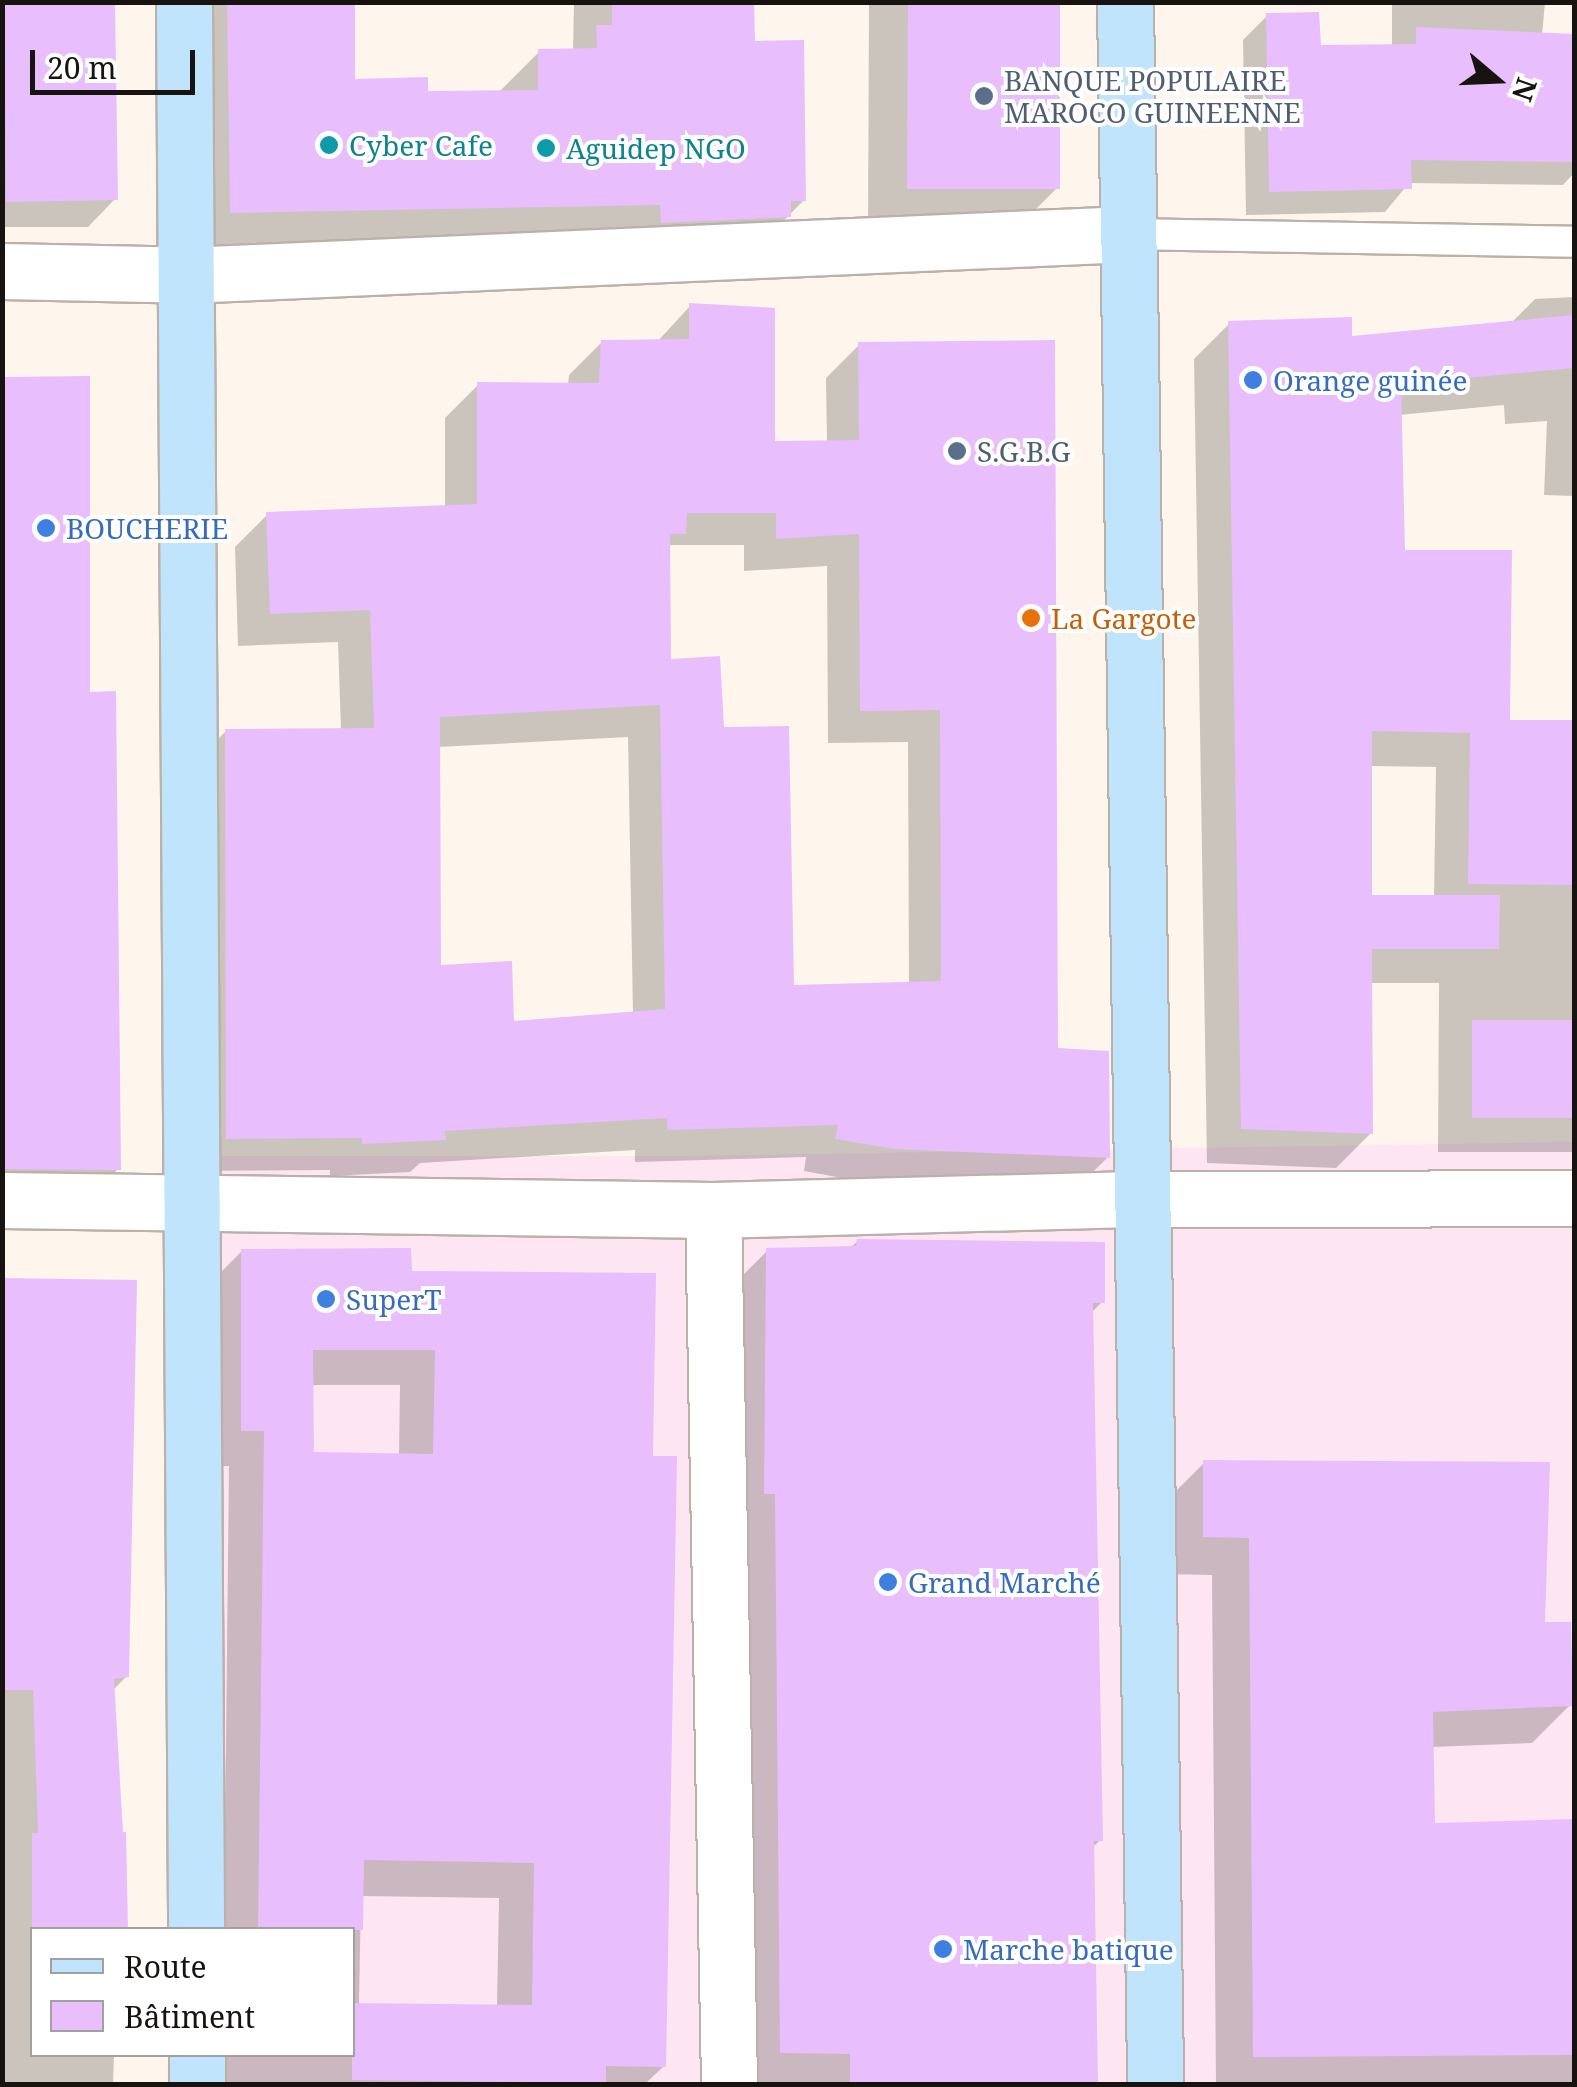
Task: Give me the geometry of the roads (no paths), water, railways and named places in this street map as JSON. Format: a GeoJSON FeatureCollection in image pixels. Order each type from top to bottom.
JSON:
{"type":"FeatureCollection","features":[{"type":"Feature","properties":{"kind":"main road"},"geometry":{"type":"LineString","coordinates":[[184,2],[196,1927]]}},
{"type":"Feature","properties":{"kind":"main road"},"geometry":{"type":"LineString","coordinates":[[1125,2],[1155,2084]]}},
{"type":"Feature","properties":{"kind":"main road"},"geometry":{"type":"LineString","coordinates":[[197,2057],[197,2084]]}},
{"type":"Feature","properties":{"kind":"street"},"geometry":{"type":"LineString","coordinates":[[2,271],[186,275],[1127,234]]}},
{"type":"Feature","properties":{"kind":"street"},"geometry":{"type":"LineString","coordinates":[[2,1200],[713,1210],[1142,1198],[1574,1198]]}},
{"type":"Feature","properties":{"kind":"street"},"geometry":{"type":"LineString","coordinates":[[713,1210],[729,2084]]}},
{"type":"Feature","properties":{"kind":"lane"},"geometry":{"type":"LineString","coordinates":[[1127,234],[1574,242]]}},
{"type":"Feature","properties":{"kind":"place","name":"BANQUE POPULAIRE MAROCO GUINEENNE"},"geometry":{"type":"Point","coordinates":[984,96]}},
{"type":"Feature","properties":{"kind":"place","name":"Cyber Cafe"},"geometry":{"type":"Point","coordinates":[329,145]}},
{"type":"Feature","properties":{"kind":"place","name":"Aguidep NGO"},"geometry":{"type":"Point","coordinates":[546,148]}},
{"type":"Feature","properties":{"kind":"place","name":"Orange guinée"},"geometry":{"type":"Point","coordinates":[1253,380]}},
{"type":"Feature","properties":{"kind":"place","name":"S.G.B.G"},"geometry":{"type":"Point","coordinates":[957,451]}},
{"type":"Feature","properties":{"kind":"place","name":"BOUCHERIE"},"geometry":{"type":"Point","coordinates":[46,528]}},
{"type":"Feature","properties":{"kind":"place","name":"La Gargote"},"geometry":{"type":"Point","coordinates":[1031,618]}},
{"type":"Feature","properties":{"kind":"place","name":"SuperT"},"geometry":{"type":"Point","coordinates":[326,1299]}},
{"type":"Feature","properties":{"kind":"place","name":"Grand Marché"},"geometry":{"type":"Point","coordinates":[888,1582]}},
{"type":"Feature","properties":{"kind":"place","name":"Marche batique"},"geometry":{"type":"Point","coordinates":[943,1949]}}]}
